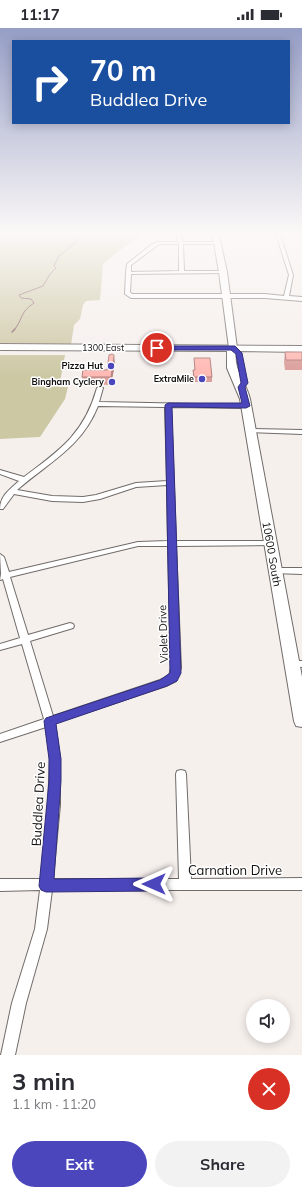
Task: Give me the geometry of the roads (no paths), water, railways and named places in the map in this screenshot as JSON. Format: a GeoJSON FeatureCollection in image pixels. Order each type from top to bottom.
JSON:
{"type":"FeatureCollection","features":[{"type":"Feature","properties":{"kind":"main road","name":"10600 South"},"geometry":{"type":"LineString","coordinates":[[224,279],[237,384],[241,387],[246,406],[275,571],[297,664],[302,721]]}},
{"type":"Feature","properties":{"kind":"main road","name":"1300 East"},"geometry":{"type":"LineString","coordinates":[[0,347],[234,351],[302,354]]}},
{"type":"Feature","properties":{"kind":"main road","name":"1300 East"},"geometry":{"type":"LineString","coordinates":[[0,351],[234,351],[302,349]]}},
{"type":"Feature","properties":{"kind":"street"},"geometry":{"type":"LineString","coordinates":[[128,279],[128,295],[302,298]]}},
{"type":"Feature","properties":{"kind":"street"},"geometry":{"type":"LineString","coordinates":[[286,297],[291,279]]}},
{"type":"Feature","properties":{"kind":"street"},"geometry":{"type":"LineString","coordinates":[[0,508],[11,491],[70,444],[86,423],[96,404],[100,388]]}},
{"type":"Feature","properties":{"kind":"street"},"geometry":{"type":"LineString","coordinates":[[96,404],[246,406]]}},
{"type":"Feature","properties":{"kind":"street","name":"Violet Drive"},"geometry":{"type":"LineString","coordinates":[[0,738],[164,683],[173,678],[176,668],[168,405]]}},
{"type":"Feature","properties":{"kind":"street"},"geometry":{"type":"LineString","coordinates":[[251,431],[302,432]]}},
{"type":"Feature","properties":{"kind":"street"},"geometry":{"type":"LineString","coordinates":[[0,472],[24,480]]}},
{"type":"Feature","properties":{"kind":"street"},"geometry":{"type":"LineString","coordinates":[[11,491],[45,499],[74,500],[102,496],[144,483],[170,483]]}},
{"type":"Feature","properties":{"kind":"street"},"geometry":{"type":"LineString","coordinates":[[3,576],[126,546],[172,543],[270,543]]}},
{"type":"Feature","properties":{"kind":"street","name":"Buddlea Drive"},"geometry":{"type":"LineString","coordinates":[[0,557],[3,576],[50,721],[55,759],[55,781],[41,929],[19,1003],[8,1055]]}},
{"type":"Feature","properties":{"kind":"street"},"geometry":{"type":"LineString","coordinates":[[275,571],[302,571]]}},
{"type":"Feature","properties":{"kind":"street"},"geometry":{"type":"LineString","coordinates":[[0,647],[70,626]]}},
{"type":"Feature","properties":{"kind":"street"},"geometry":{"type":"LineString","coordinates":[[181,774],[185,884]]}},
{"type":"Feature","properties":{"kind":"street","name":"Carnation Drive"},"geometry":{"type":"LineString","coordinates":[[0,885],[302,884]]}},
{"type":"Feature","properties":{"kind":"waterway"},"geometry":{"type":"LineString","coordinates":[[14,330],[26,310],[34,303],[31,299],[21,298],[19,295],[43,286],[47,279]]}},
{"type":"Feature","properties":{"kind":"place","name":"Pizza Hut"},"geometry":{"type":"Point","coordinates":[111,366]}},
{"type":"Feature","properties":{"kind":"place","name":"ExtraMile"},"geometry":{"type":"Point","coordinates":[202,379]}},
{"type":"Feature","properties":{"kind":"place","name":"Bingham Cyclery"},"geometry":{"type":"Point","coordinates":[112,382]}}]}
